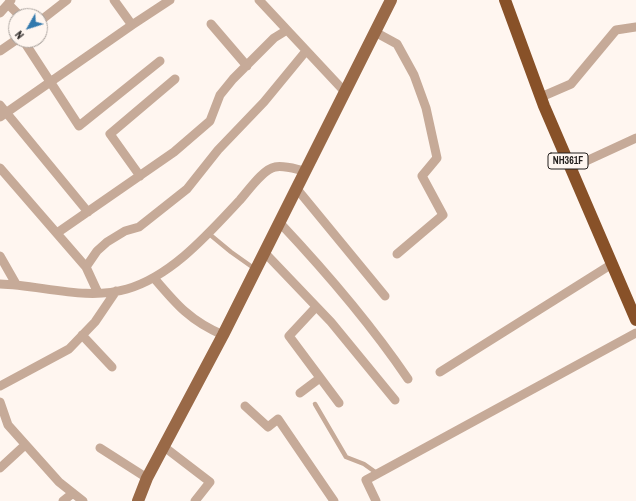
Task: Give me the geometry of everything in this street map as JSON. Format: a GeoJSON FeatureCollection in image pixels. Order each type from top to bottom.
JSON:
{"type":"FeatureCollection","features":[{"type":"Feature","properties":{"kind":"highway","name":"NH361F"},"geometry":{"type":"LineString","coordinates":[[505,0],[541,97],[636,320]]}},
{"type":"Feature","properties":{"kind":"main road"},"geometry":{"type":"LineString","coordinates":[[138,501],[147,478],[163,446],[265,253],[389,1]]}},
{"type":"Feature","properties":{"kind":"street"},"geometry":{"type":"LineString","coordinates":[[48,15],[67,0]]}},
{"type":"Feature","properties":{"kind":"street"},"geometry":{"type":"LineString","coordinates":[[114,0],[132,24]]}},
{"type":"Feature","properties":{"kind":"street"},"geometry":{"type":"LineString","coordinates":[[88,212],[2,112],[50,82],[132,24],[170,0]]}},
{"type":"Feature","properties":{"kind":"street"},"geometry":{"type":"LineString","coordinates":[[259,0],[345,92]]}},
{"type":"Feature","properties":{"kind":"street"},"geometry":{"type":"LineString","coordinates":[[0,13],[9,2]]}},
{"type":"Feature","properties":{"kind":"street"},"geometry":{"type":"LineString","coordinates":[[211,24],[247,66]]}},
{"type":"Feature","properties":{"kind":"street"},"geometry":{"type":"LineString","coordinates":[[541,97],[571,84],[616,30],[636,27]]}},
{"type":"Feature","properties":{"kind":"street"},"geometry":{"type":"LineString","coordinates":[[58,233],[174,152],[210,121],[220,95],[233,79],[274,38],[287,30]]}},
{"type":"Feature","properties":{"kind":"street"},"geometry":{"type":"LineString","coordinates":[[375,32],[397,44],[414,75],[426,108],[437,158],[422,176],[443,215],[397,254]]}},
{"type":"Feature","properties":{"kind":"street"},"geometry":{"type":"LineString","coordinates":[[28,48],[79,126],[160,61]]}},
{"type":"Feature","properties":{"kind":"street"},"geometry":{"type":"LineString","coordinates":[[86,267],[97,251],[107,242],[125,231],[139,227],[187,189],[218,150],[264,102],[306,51]]}},
{"type":"Feature","properties":{"kind":"street"},"geometry":{"type":"LineString","coordinates":[[140,176],[110,134],[175,79]]}},
{"type":"Feature","properties":{"kind":"street"},"geometry":{"type":"LineString","coordinates":[[571,168],[636,138]]}},
{"type":"Feature","properties":{"kind":"street"},"geometry":{"type":"LineString","coordinates":[[0,284],[16,284],[55,290],[98,293],[127,289],[154,278],[177,261],[208,233],[260,177],[274,167],[286,167],[305,171]]}},
{"type":"Feature","properties":{"kind":"street"},"geometry":{"type":"LineString","coordinates":[[0,168],[86,267],[98,293]]}},
{"type":"Feature","properties":{"kind":"street"},"geometry":{"type":"LineString","coordinates":[[297,189],[385,296]]}},
{"type":"Feature","properties":{"kind":"street"},"geometry":{"type":"LineString","coordinates":[[280,223],[347,296],[378,335],[408,379]]}},
{"type":"Feature","properties":{"kind":"street"},"geometry":{"type":"LineString","coordinates":[[265,253],[331,322],[395,400]]}},
{"type":"Feature","properties":{"kind":"street"},"geometry":{"type":"LineString","coordinates":[[0,256],[16,284]]}},
{"type":"Feature","properties":{"kind":"street"},"geometry":{"type":"LineString","coordinates":[[440,372],[612,264]]}},
{"type":"Feature","properties":{"kind":"street"},"geometry":{"type":"LineString","coordinates":[[154,278],[180,310],[204,328],[223,335]]}},
{"type":"Feature","properties":{"kind":"street"},"geometry":{"type":"LineString","coordinates":[[0,386],[69,349],[95,322],[116,291]]}},
{"type":"Feature","properties":{"kind":"street"},"geometry":{"type":"LineString","coordinates":[[316,307],[289,336],[338,403]]}},
{"type":"Feature","properties":{"kind":"street"},"geometry":{"type":"LineString","coordinates":[[376,501],[366,480],[636,333]]}},
{"type":"Feature","properties":{"kind":"street"},"geometry":{"type":"LineString","coordinates":[[82,336],[112,367]]}},
{"type":"Feature","properties":{"kind":"street"},"geometry":{"type":"LineString","coordinates":[[300,393],[320,378]]}},
{"type":"Feature","properties":{"kind":"street"},"geometry":{"type":"LineString","coordinates":[[0,402],[8,425],[59,482],[83,501]]}},
{"type":"Feature","properties":{"kind":"street"},"geometry":{"type":"LineString","coordinates":[[245,406],[268,427],[278,419],[334,501]]}},
{"type":"Feature","properties":{"kind":"street"},"geometry":{"type":"LineString","coordinates":[[0,468],[25,445]]}},
{"type":"Feature","properties":{"kind":"street"},"geometry":{"type":"LineString","coordinates":[[163,446],[210,482],[195,501]]}},
{"type":"Feature","properties":{"kind":"street"},"geometry":{"type":"LineString","coordinates":[[100,448],[147,478]]}},
{"type":"Feature","properties":{"kind":"street"},"geometry":{"type":"LineString","coordinates":[[63,501],[73,493]]}},
{"type":"Feature","properties":{"kind":"lane"},"geometry":{"type":"LineString","coordinates":[[208,233],[256,270]]}},
{"type":"Feature","properties":{"kind":"lane"},"geometry":{"type":"LineString","coordinates":[[315,404],[346,456],[364,464],[378,474]]}}]}
